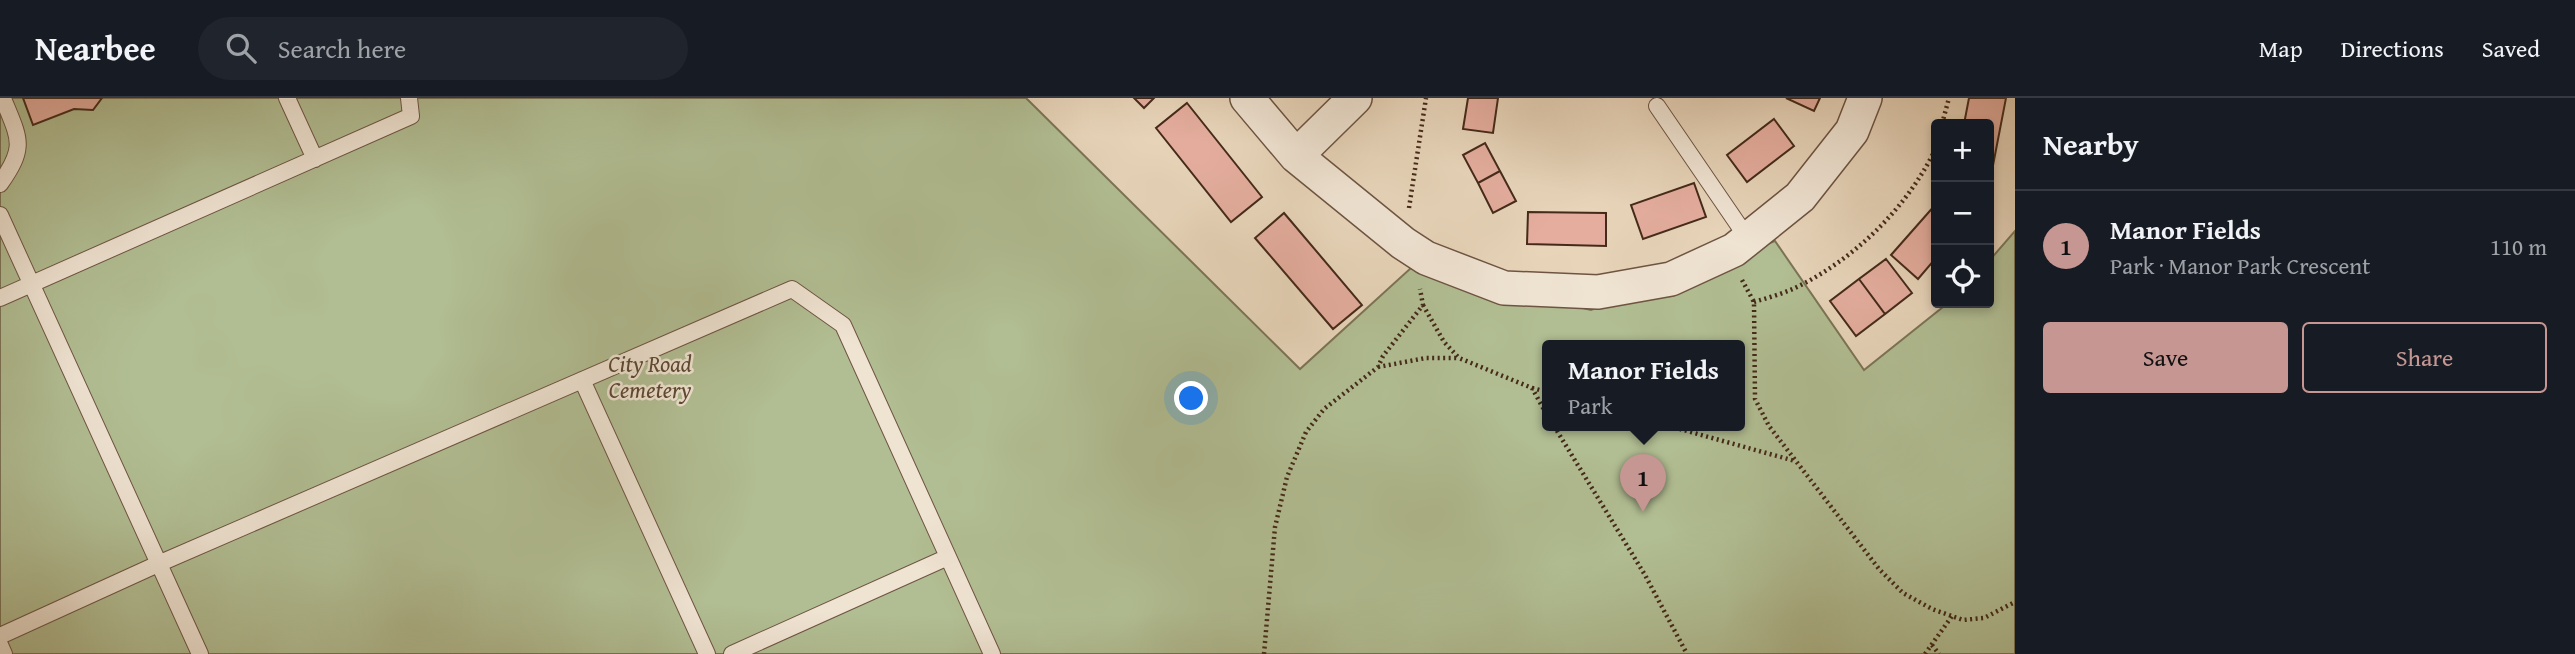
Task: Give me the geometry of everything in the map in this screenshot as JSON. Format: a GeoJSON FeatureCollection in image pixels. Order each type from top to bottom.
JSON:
{"type":"FeatureCollection","features":[{"type":"Feature","properties":{"kind":"street"},"geometry":{"type":"LineString","coordinates":[[1247,98],[1296,156],[1414,251],[1504,288],[1598,292],[1671,279],[1737,246],[1800,197],[1852,131],[1866,98]]}},
{"type":"Feature","properties":{"kind":"street"},"geometry":{"type":"LineString","coordinates":[[1296,156],[1355,98]]}},
{"type":"Feature","properties":{"kind":"lane"},"geometry":{"type":"LineString","coordinates":[[287,98],[315,159]]}},
{"type":"Feature","properties":{"kind":"lane"},"geometry":{"type":"LineString","coordinates":[[0,298],[411,116],[409,98]]}},
{"type":"Feature","properties":{"kind":"lane"},"geometry":{"type":"LineString","coordinates":[[0,99],[4,102],[20,141],[11,168],[0,184]]}},
{"type":"Feature","properties":{"kind":"lane"},"geometry":{"type":"LineString","coordinates":[[1657,106],[1737,246]]}},
{"type":"Feature","properties":{"kind":"lane"},"geometry":{"type":"LineString","coordinates":[[0,215],[200,654]]}},
{"type":"Feature","properties":{"kind":"lane"},"geometry":{"type":"LineString","coordinates":[[0,636],[158,564],[792,289],[844,325],[992,654]]}},
{"type":"Feature","properties":{"kind":"lane"},"geometry":{"type":"LineString","coordinates":[[582,380],[707,654]]}},
{"type":"Feature","properties":{"kind":"lane"},"geometry":{"type":"LineString","coordinates":[[732,654],[948,557]]}},
{"type":"Feature","properties":{"kind":"lane"},"geometry":{"type":"LineString","coordinates":[[0,645],[4,654]]}},
{"type":"Feature","properties":{"kind":"path"},"geometry":{"type":"LineString","coordinates":[[1426,98],[1414,251],[1423,305],[1444,342],[1459,358]]}},
{"type":"Feature","properties":{"kind":"path"},"geometry":{"type":"LineString","coordinates":[[1943,119],[1949,98]]}},
{"type":"Feature","properties":{"kind":"path"},"geometry":{"type":"LineString","coordinates":[[1754,302],[1794,288],[1842,261],[1898,209],[1931,156]]}},
{"type":"Feature","properties":{"kind":"path"},"geometry":{"type":"LineString","coordinates":[[1737,246],[1754,302],[1755,399],[1769,426],[1879,569],[1903,593],[1932,609],[1963,620],[1983,618],[2015,602]]}},
{"type":"Feature","properties":{"kind":"path"},"geometry":{"type":"LineString","coordinates":[[1264,654],[1275,527],[1287,477],[1306,432],[1325,409],[1378,367],[1383,356],[1423,305]]}},
{"type":"Feature","properties":{"kind":"path"},"geometry":{"type":"LineString","coordinates":[[1378,367],[1426,358],[1459,358],[1542,391]]}},
{"type":"Feature","properties":{"kind":"path"},"geometry":{"type":"LineString","coordinates":[[1532,388],[1542,406]]}},
{"type":"Feature","properties":{"kind":"path"},"geometry":{"type":"LineString","coordinates":[[1557,431],[1645,575],[1687,654]]}},
{"type":"Feature","properties":{"kind":"path"},"geometry":{"type":"LineString","coordinates":[[1687,431],[1796,461]]}},
{"type":"Feature","properties":{"kind":"path"},"geometry":{"type":"LineString","coordinates":[[1925,654],[1952,616]]}},
{"type":"Feature","properties":{"kind":"path"},"geometry":{"type":"LineString","coordinates":[[1932,645],[1939,654]]}},
{"type":"Feature","properties":{"kind":"green space","name":"City Road Cemetery"},"geometry":{"type":"Polygon","coordinates":[[[0,98],[1026,98],[1300,369],[1412,267],[1591,310],[1775,241],[1864,370],[1942,308],[1994,308],[1994,255],[2015,231],[2015,654],[0,654],[0,98]]]}},
{"type":"Feature","properties":{"kind":"building"},"geometry":{"type":"Polygon","coordinates":[[[23,98],[102,98],[93,110],[74,109],[33,125],[23,98]]]}},
{"type":"Feature","properties":{"kind":"building"},"geometry":{"type":"Polygon","coordinates":[[[1134,98],[1154,98],[1144,108],[1134,98]]]}},
{"type":"Feature","properties":{"kind":"building"},"geometry":{"type":"Polygon","coordinates":[[[1468,98],[1498,98],[1493,133],[1463,129],[1468,98]]]}},
{"type":"Feature","properties":{"kind":"building"},"geometry":{"type":"Polygon","coordinates":[[[1786,98],[1820,98],[1814,111],[1786,98]]]}},
{"type":"Feature","properties":{"kind":"building"},"geometry":{"type":"Polygon","coordinates":[[[1969,98],[2006,98],[1994,160],[1994,119],[1965,119],[1969,98]]]}},
{"type":"Feature","properties":{"kind":"building"},"geometry":{"type":"Polygon","coordinates":[[[1187,103],[1262,197],[1231,222],[1156,128],[1187,103]]]}},
{"type":"Feature","properties":{"kind":"building"},"geometry":{"type":"Polygon","coordinates":[[[1774,119],[1794,146],[1747,182],[1727,155],[1774,119]]]}},
{"type":"Feature","properties":{"kind":"building"},"geometry":{"type":"Polygon","coordinates":[[[1485,143],[1500,171],[1478,183],[1463,155],[1485,143]]]}},
{"type":"Feature","properties":{"kind":"building"},"geometry":{"type":"Polygon","coordinates":[[[1500,171],[1516,201],[1493,213],[1478,183],[1500,171]]]}},
{"type":"Feature","properties":{"kind":"building"},"geometry":{"type":"Polygon","coordinates":[[[1694,183],[1706,217],[1643,239],[1631,205],[1694,183]]]}},
{"type":"Feature","properties":{"kind":"building"},"geometry":{"type":"Polygon","coordinates":[[[1931,210],[1931,264],[1918,279],[1891,255],[1931,210]]]}},
{"type":"Feature","properties":{"kind":"building"},"geometry":{"type":"Polygon","coordinates":[[[1528,212],[1606,213],[1606,246],[1527,244],[1528,212]]]}},
{"type":"Feature","properties":{"kind":"building"},"geometry":{"type":"Polygon","coordinates":[[[1284,213],[1362,305],[1333,329],[1255,238],[1284,213]]]}},
{"type":"Feature","properties":{"kind":"building"},"geometry":{"type":"Polygon","coordinates":[[[1886,259],[1912,293],[1885,314],[1859,279],[1886,259]]]}},
{"type":"Feature","properties":{"kind":"building"},"geometry":{"type":"Polygon","coordinates":[[[1859,279],[1885,314],[1856,336],[1830,301],[1859,279]]]}},
{"type":"Feature","properties":{"kind":"place","name":"Manor Fields"},"geometry":{"type":"Point","coordinates":[1643,512]}}]}
